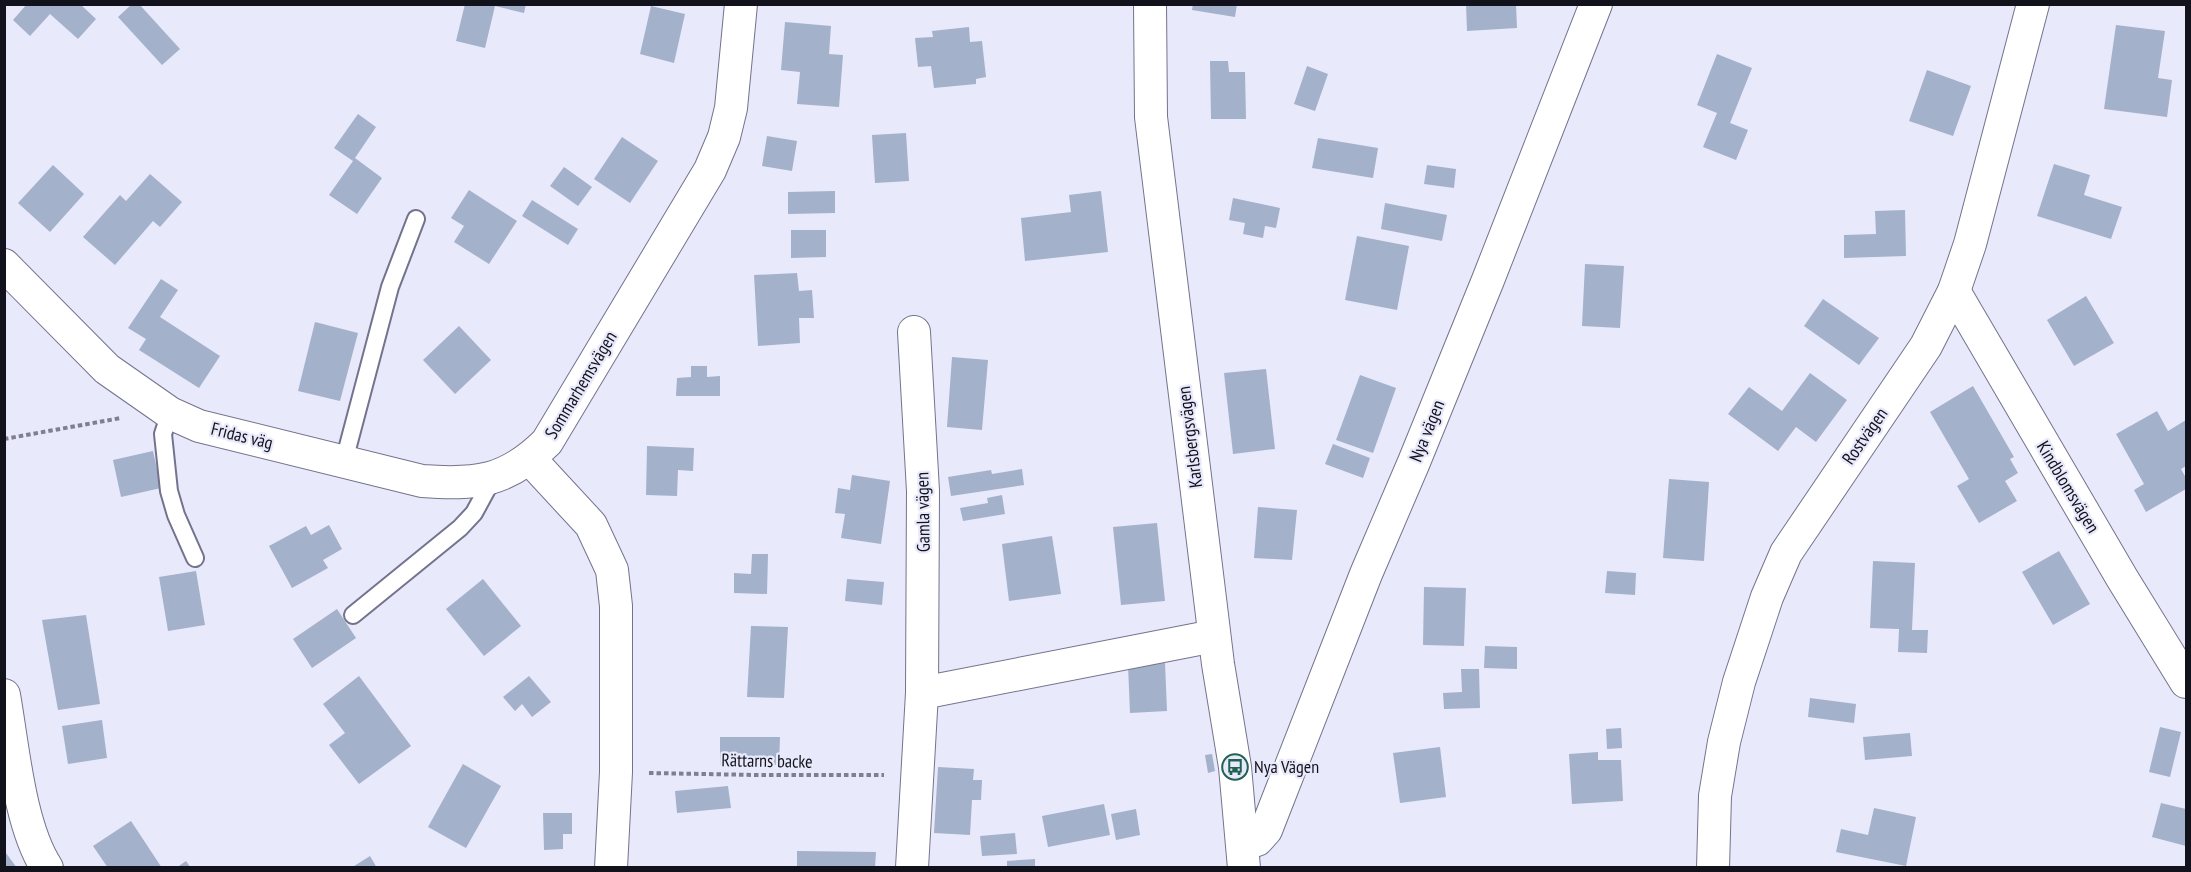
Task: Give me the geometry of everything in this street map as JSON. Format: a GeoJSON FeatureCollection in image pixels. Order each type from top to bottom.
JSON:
{"type":"FeatureCollection","features":[{"type":"Feature","properties":{"kind":"street","name":"Sommarhemsvägen"},"geometry":{"type":"LineString","coordinates":[[530,459],[547,442],[710,170],[724,137],[731,108],[741,4]]}},
{"type":"Feature","properties":{"kind":"street","name":"Karlsbergsvägen"},"geometry":{"type":"LineString","coordinates":[[1150,4],[1151,117],[1214,636],[1235,766],[1243,855]]}},
{"type":"Feature","properties":{"kind":"street","name":"Nya vägen"},"geometry":{"type":"LineString","coordinates":[[1243,855],[1266,830],[1366,574],[1488,280],[1596,4]]}},
{"type":"Feature","properties":{"kind":"street","name":"Rostvägen"},"geometry":{"type":"LineString","coordinates":[[1713,867],[1715,795],[1724,742],[1739,682],[1767,597],[1786,553],[1920,354],[1954,291],[1970,244],[2033,4]]}},
{"type":"Feature","properties":{"kind":"street","name":"Fridas väg"},"geometry":{"type":"LineString","coordinates":[[4,265],[106,369],[159,406],[200,426],[422,481],[456,483],[500,477],[530,459]]}},
{"type":"Feature","properties":{"kind":"street","name":"Kindblomsvägen"},"geometry":{"type":"LineString","coordinates":[[1954,291],[2116,568],[2187,682]]}},
{"type":"Feature","properties":{"kind":"street","name":"Gamla vägen"},"geometry":{"type":"LineString","coordinates":[[912,867],[922,693],[923,491],[914,332]]}},
{"type":"Feature","properties":{"kind":"street"},"geometry":{"type":"LineString","coordinates":[[530,459],[591,525],[612,570],[616,606],[616,772],[611,867]]}},
{"type":"Feature","properties":{"kind":"street"},"geometry":{"type":"LineString","coordinates":[[922,693],[1214,636]]}},
{"type":"Feature","properties":{"kind":"street"},"geometry":{"type":"LineString","coordinates":[[4,695],[25,809],[32,833],[47,867]]}},
{"type":"Feature","properties":{"kind":"lane"},"geometry":{"type":"LineString","coordinates":[[344,461],[390,287],[416,219]]}},
{"type":"Feature","properties":{"kind":"lane"},"geometry":{"type":"LineString","coordinates":[[159,406],[169,491],[176,515],[195,558]]}},
{"type":"Feature","properties":{"kind":"lane"},"geometry":{"type":"LineString","coordinates":[[353,615],[460,528],[474,513],[492,478]]}},
{"type":"Feature","properties":{"kind":"path"},"geometry":{"type":"LineString","coordinates":[[4,439],[128,417],[159,406]]}},
{"type":"Feature","properties":{"kind":"path","name":"Rättarns backe"},"geometry":{"type":"LineString","coordinates":[[616,772],[836,776],[918,774]]}},
{"type":"Feature","properties":{"kind":"building"},"geometry":{"type":"Polygon","coordinates":[[[27,4],[80,4],[96,19],[78,39],[50,14],[30,36],[13,20],[27,4]]]}},
{"type":"Feature","properties":{"kind":"building"},"geometry":{"type":"Polygon","coordinates":[[[132,4],[139,4],[180,49],[162,65],[118,17],[132,4]]]}},
{"type":"Feature","properties":{"kind":"building"},"geometry":{"type":"Polygon","coordinates":[[[465,4],[526,4],[524,13],[495,6],[485,48],[456,41],[465,4]]]}},
{"type":"Feature","properties":{"kind":"building"},"geometry":{"type":"Polygon","coordinates":[[[1193,4],[1237,4],[1235,17],[1192,10],[1193,4]]]}},
{"type":"Feature","properties":{"kind":"building"},"geometry":{"type":"Polygon","coordinates":[[[1466,4],[1516,4],[1517,28],[1467,31],[1466,4]]]}},
{"type":"Feature","properties":{"kind":"building"},"geometry":{"type":"Polygon","coordinates":[[[651,6],[685,14],[674,63],[640,54],[651,6]]]}},
{"type":"Feature","properties":{"kind":"building"},"geometry":{"type":"Polygon","coordinates":[[[785,22],[831,26],[829,54],[843,55],[839,107],[797,104],[800,72],[781,70],[785,22]]]}},
{"type":"Feature","properties":{"kind":"building"},"geometry":{"type":"Polygon","coordinates":[[[2116,25],[2165,31],[2158,78],[2172,80],[2167,117],[2104,109],[2116,25]]]}},
{"type":"Feature","properties":{"kind":"building"},"geometry":{"type":"Polygon","coordinates":[[[969,27],[970,42],[982,41],[986,77],[976,79],[976,84],[934,88],[931,66],[918,67],[915,38],[933,37],[932,31],[969,27]]]}},
{"type":"Feature","properties":{"kind":"building"},"geometry":{"type":"Polygon","coordinates":[[[1717,54],[1752,68],[1730,123],[1748,130],[1736,160],[1703,147],[1717,113],[1697,105],[1717,54]]]}},
{"type":"Feature","properties":{"kind":"building"},"geometry":{"type":"Polygon","coordinates":[[[1210,61],[1228,61],[1229,72],[1245,72],[1246,119],[1211,119],[1210,61]]]}},
{"type":"Feature","properties":{"kind":"building"},"geometry":{"type":"Polygon","coordinates":[[[1307,66],[1328,74],[1315,111],[1294,104],[1307,66]]]}},
{"type":"Feature","properties":{"kind":"building"},"geometry":{"type":"Polygon","coordinates":[[[1927,70],[1971,86],[1953,136],[1909,121],[1927,70]]]}},
{"type":"Feature","properties":{"kind":"building"},"geometry":{"type":"Polygon","coordinates":[[[358,114],[376,127],[355,158],[382,178],[357,214],[329,195],[353,161],[334,148],[358,114]]]}},
{"type":"Feature","properties":{"kind":"building"},"geometry":{"type":"Polygon","coordinates":[[[906,133],[909,181],[875,183],[872,135],[906,133]]]}},
{"type":"Feature","properties":{"kind":"building"},"geometry":{"type":"Polygon","coordinates":[[[767,136],[797,141],[792,171],[762,166],[767,136]]]}},
{"type":"Feature","properties":{"kind":"building"},"geometry":{"type":"Polygon","coordinates":[[[622,137],[658,161],[630,203],[594,179],[622,137]]]}},
{"type":"Feature","properties":{"kind":"building"},"geometry":{"type":"Polygon","coordinates":[[[1318,138],[1378,148],[1373,178],[1312,168],[1318,138]]]}},
{"type":"Feature","properties":{"kind":"building"},"geometry":{"type":"Polygon","coordinates":[[[2054,164],[2090,175],[2084,195],[2122,207],[2111,239],[2037,216],[2054,164]]]}},
{"type":"Feature","properties":{"kind":"building"},"geometry":{"type":"Polygon","coordinates":[[[53,165],[84,194],[50,232],[18,203],[53,165]]]}},
{"type":"Feature","properties":{"kind":"building"},"geometry":{"type":"Polygon","coordinates":[[[1427,165],[1456,169],[1454,188],[1424,184],[1427,165]]]}},
{"type":"Feature","properties":{"kind":"building"},"geometry":{"type":"Polygon","coordinates":[[[564,167],[592,187],[578,206],[550,186],[564,167]]]}},
{"type":"Feature","properties":{"kind":"building"},"geometry":{"type":"Polygon","coordinates":[[[150,174],[182,202],[160,227],[153,221],[115,265],[83,237],[120,195],[126,201],[150,174]]]}},
{"type":"Feature","properties":{"kind":"building"},"geometry":{"type":"Polygon","coordinates":[[[469,190],[517,221],[489,264],[454,242],[464,226],[451,218],[469,190]]]}},
{"type":"Feature","properties":{"kind":"building"},"geometry":{"type":"Polygon","coordinates":[[[835,191],[835,213],[788,214],[788,192],[835,191]]]}},
{"type":"Feature","properties":{"kind":"building"},"geometry":{"type":"Polygon","coordinates":[[[1101,191],[1108,252],[1025,261],[1021,218],[1071,212],[1069,195],[1101,191]]]}},
{"type":"Feature","properties":{"kind":"building"},"geometry":{"type":"Polygon","coordinates":[[[1233,198],[1280,208],[1276,228],[1265,226],[1263,238],[1243,234],[1245,223],[1229,220],[1233,198]]]}},
{"type":"Feature","properties":{"kind":"building"},"geometry":{"type":"Polygon","coordinates":[[[532,200],[578,229],[568,245],[522,216],[532,200]]]}},
{"type":"Feature","properties":{"kind":"building"},"geometry":{"type":"Polygon","coordinates":[[[1385,203],[1447,215],[1442,241],[1381,229],[1385,203]]]}},
{"type":"Feature","properties":{"kind":"building"},"geometry":{"type":"Polygon","coordinates":[[[1905,210],[1906,256],[1844,258],[1844,235],[1876,234],[1875,211],[1905,210]]]}},
{"type":"Feature","properties":{"kind":"building"},"geometry":{"type":"Polygon","coordinates":[[[791,230],[826,230],[826,257],[791,258],[791,230]]]}},
{"type":"Feature","properties":{"kind":"building"},"geometry":{"type":"Polygon","coordinates":[[[1357,236],[1409,246],[1397,310],[1345,300],[1357,236]]]}},
{"type":"Feature","properties":{"kind":"building"},"geometry":{"type":"Polygon","coordinates":[[[1585,264],[1624,266],[1620,328],[1582,326],[1585,264]]]}},
{"type":"Feature","properties":{"kind":"building"},"geometry":{"type":"Polygon","coordinates":[[[797,273],[799,291],[812,290],[814,318],[799,318],[800,343],[758,346],[754,275],[797,273]]]}},
{"type":"Feature","properties":{"kind":"building"},"geometry":{"type":"Polygon","coordinates":[[[161,279],[178,290],[160,317],[220,356],[199,388],[139,350],[146,339],[128,328],[161,279]]]}},
{"type":"Feature","properties":{"kind":"building"},"geometry":{"type":"Polygon","coordinates":[[[2086,296],[2114,343],[2074,366],[2047,320],[2086,296]]]}},
{"type":"Feature","properties":{"kind":"building"},"geometry":{"type":"Polygon","coordinates":[[[1823,299],[1879,338],[1859,365],[1804,326],[1823,299]]]}},
{"type":"Feature","properties":{"kind":"building"},"geometry":{"type":"Polygon","coordinates":[[[315,322],[358,333],[340,401],[298,391],[315,322]]]}},
{"type":"Feature","properties":{"kind":"building"},"geometry":{"type":"Polygon","coordinates":[[[459,326],[491,360],[455,394],[423,360],[459,326]]]}},
{"type":"Feature","properties":{"kind":"building"},"geometry":{"type":"Polygon","coordinates":[[[952,357],[988,360],[982,430],[947,427],[952,357]]]}},
{"type":"Feature","properties":{"kind":"building"},"geometry":{"type":"Polygon","coordinates":[[[691,366],[707,366],[707,377],[720,376],[720,396],[676,396],[677,378],[691,377],[691,366]]]}},
{"type":"Feature","properties":{"kind":"building"},"geometry":{"type":"Polygon","coordinates":[[[1266,369],[1275,449],[1233,454],[1224,373],[1266,369]]]}},
{"type":"Feature","properties":{"kind":"building"},"geometry":{"type":"Polygon","coordinates":[[[1810,373],[1847,400],[1816,442],[1796,427],[1778,451],[1728,414],[1749,387],[1782,411],[1810,373]]]}},
{"type":"Feature","properties":{"kind":"building"},"geometry":{"type":"Polygon","coordinates":[[[1360,375],[1396,388],[1373,453],[1336,440],[1360,375]]]}},
{"type":"Feature","properties":{"kind":"building"},"geometry":{"type":"Polygon","coordinates":[[[1973,386],[2014,457],[2010,459],[2018,473],[2005,481],[2017,501],[1979,523],[1957,486],[1969,479],[1930,412],[1973,386]]]}},
{"type":"Feature","properties":{"kind":"building"},"geometry":{"type":"Polygon","coordinates":[[[2157,411],[2168,431],[2186,420],[2186,466],[2181,469],[2186,478],[2186,489],[2146,512],[2134,490],[2144,484],[2116,434],[2157,411]]]}},
{"type":"Feature","properties":{"kind":"building"},"geometry":{"type":"Polygon","coordinates":[[[1333,444],[1370,458],[1363,478],[1325,464],[1333,444]]]}},
{"type":"Feature","properties":{"kind":"building"},"geometry":{"type":"Polygon","coordinates":[[[647,446],[694,448],[693,471],[678,470],[677,496],[646,495],[647,446]]]}},
{"type":"Feature","properties":{"kind":"building"},"geometry":{"type":"Polygon","coordinates":[[[153,451],[161,488],[121,497],[113,460],[153,451]]]}},
{"type":"Feature","properties":{"kind":"building"},"geometry":{"type":"Polygon","coordinates":[[[1022,469],[1024,485],[951,496],[948,477],[991,470],[992,474],[1022,469]]]}},
{"type":"Feature","properties":{"kind":"building"},"geometry":{"type":"Polygon","coordinates":[[[852,475],[890,481],[881,544],[841,538],[845,514],[835,513],[838,488],[850,490],[852,475]]]}},
{"type":"Feature","properties":{"kind":"building"},"geometry":{"type":"Polygon","coordinates":[[[1669,479],[1709,482],[1704,561],[1663,558],[1669,479]]]}},
{"type":"Feature","properties":{"kind":"building"},"geometry":{"type":"Polygon","coordinates":[[[1002,495],[1005,514],[963,521],[960,508],[988,503],[987,498],[1002,495]]]}},
{"type":"Feature","properties":{"kind":"building"},"geometry":{"type":"Polygon","coordinates":[[[1258,507],[1297,510],[1292,560],[1254,558],[1258,507]]]}},
{"type":"Feature","properties":{"kind":"building"},"geometry":{"type":"Polygon","coordinates":[[[1157,523],[1165,601],[1121,605],[1113,527],[1157,523]]]}},
{"type":"Feature","properties":{"kind":"building"},"geometry":{"type":"Polygon","coordinates":[[[329,525],[342,549],[323,560],[328,568],[292,588],[269,546],[306,526],[311,535],[329,525]]]}},
{"type":"Feature","properties":{"kind":"building"},"geometry":{"type":"Polygon","coordinates":[[[1052,536],[1061,594],[1009,601],[1002,544],[1052,536]]]}},
{"type":"Feature","properties":{"kind":"building"},"geometry":{"type":"Polygon","coordinates":[[[2059,551],[2090,604],[2053,625],[2022,572],[2059,551]]]}},
{"type":"Feature","properties":{"kind":"building"},"geometry":{"type":"Polygon","coordinates":[[[752,554],[768,554],[767,594],[734,593],[734,573],[751,574],[752,554]]]}},
{"type":"Feature","properties":{"kind":"building"},"geometry":{"type":"Polygon","coordinates":[[[1873,561],[1915,563],[1912,630],[1928,630],[1927,653],[1898,652],[1899,629],[1870,628],[1873,561]]]}},
{"type":"Feature","properties":{"kind":"building"},"geometry":{"type":"Polygon","coordinates":[[[196,571],[205,625],[168,631],[159,577],[196,571]]]}},
{"type":"Feature","properties":{"kind":"building"},"geometry":{"type":"Polygon","coordinates":[[[1607,571],[1636,573],[1635,595],[1605,593],[1607,571]]]}},
{"type":"Feature","properties":{"kind":"building"},"geometry":{"type":"Polygon","coordinates":[[[483,579],[521,626],[484,656],[446,609],[483,579]]]}},
{"type":"Feature","properties":{"kind":"building"},"geometry":{"type":"Polygon","coordinates":[[[847,579],[884,582],[882,605],[845,601],[847,579]]]}},
{"type":"Feature","properties":{"kind":"building"},"geometry":{"type":"Polygon","coordinates":[[[1424,587],[1466,588],[1464,646],[1423,645],[1424,587]]]}},
{"type":"Feature","properties":{"kind":"building"},"geometry":{"type":"Polygon","coordinates":[[[337,609],[356,638],[312,668],[293,639],[337,609]]]}},
{"type":"Feature","properties":{"kind":"building"},"geometry":{"type":"Polygon","coordinates":[[[86,615],[100,704],[58,710],[42,620],[86,615]]]}},
{"type":"Feature","properties":{"kind":"building"},"geometry":{"type":"Polygon","coordinates":[[[751,626],[788,627],[784,698],[747,697],[751,626]]]}},
{"type":"Feature","properties":{"kind":"building"},"geometry":{"type":"Polygon","coordinates":[[[1485,646],[1517,647],[1517,669],[1484,668],[1485,646]]]}},
{"type":"Feature","properties":{"kind":"building"},"geometry":{"type":"Polygon","coordinates":[[[1165,663],[1167,711],[1130,713],[1128,665],[1165,663]]]}},
{"type":"Feature","properties":{"kind":"building"},"geometry":{"type":"Polygon","coordinates":[[[1461,669],[1479,669],[1480,708],[1444,709],[1443,693],[1462,692],[1461,669]]]}},
{"type":"Feature","properties":{"kind":"building"},"geometry":{"type":"Polygon","coordinates":[[[359,676],[411,746],[359,784],[329,745],[345,733],[323,704],[359,676]]]}},
{"type":"Feature","properties":{"kind":"building"},"geometry":{"type":"Polygon","coordinates":[[[529,676],[551,702],[532,717],[522,704],[515,711],[503,697],[529,676]]]}},
{"type":"Feature","properties":{"kind":"building"},"geometry":{"type":"Polygon","coordinates":[[[1810,698],[1856,704],[1854,723],[1808,717],[1810,698]]]}},
{"type":"Feature","properties":{"kind":"building"},"geometry":{"type":"Polygon","coordinates":[[[102,720],[107,758],[68,764],[62,726],[102,720]]]}},
{"type":"Feature","properties":{"kind":"building"},"geometry":{"type":"Polygon","coordinates":[[[2160,727],[2181,732],[2170,777],[2149,772],[2160,727]]]}},
{"type":"Feature","properties":{"kind":"building"},"geometry":{"type":"Polygon","coordinates":[[[1621,728],[1622,748],[1607,749],[1606,729],[1621,728]]]}},
{"type":"Feature","properties":{"kind":"building"},"geometry":{"type":"Polygon","coordinates":[[[1910,733],[1912,756],[1865,760],[1863,737],[1910,733]]]}},
{"type":"Feature","properties":{"kind":"building"},"geometry":{"type":"Polygon","coordinates":[[[720,737],[780,737],[779,765],[720,765],[720,737]]]}},
{"type":"Feature","properties":{"kind":"building"},"geometry":{"type":"Polygon","coordinates":[[[1440,747],[1446,797],[1400,803],[1393,753],[1440,747]]]}},
{"type":"Feature","properties":{"kind":"building"},"geometry":{"type":"Polygon","coordinates":[[[1598,752],[1598,760],[1621,760],[1623,801],[1572,804],[1569,754],[1598,752]]]}},
{"type":"Feature","properties":{"kind":"building"},"geometry":{"type":"Polygon","coordinates":[[[1212,754],[1215,771],[1208,773],[1205,755],[1212,754]]]}},
{"type":"Feature","properties":{"kind":"building"},"geometry":{"type":"Polygon","coordinates":[[[463,764],[501,786],[466,848],[428,827],[463,764]]]}},
{"type":"Feature","properties":{"kind":"building"},"geometry":{"type":"Polygon","coordinates":[[[938,767],[974,769],[973,780],[982,780],[981,800],[972,800],[970,835],[934,833],[938,767]]]}},
{"type":"Feature","properties":{"kind":"building"},"geometry":{"type":"Polygon","coordinates":[[[728,786],[731,808],[677,813],[675,791],[728,786]]]}},
{"type":"Feature","properties":{"kind":"building"},"geometry":{"type":"Polygon","coordinates":[[[2161,803],[2186,809],[2186,846],[2152,837],[2161,803]]]}},
{"type":"Feature","properties":{"kind":"building"},"geometry":{"type":"Polygon","coordinates":[[[1104,804],[1110,835],[1048,847],[1042,816],[1104,804]]]}},
{"type":"Feature","properties":{"kind":"building"},"geometry":{"type":"Polygon","coordinates":[[[1874,808],[1916,817],[1906,866],[1836,852],[1841,829],[1868,835],[1874,808]]]}},
{"type":"Feature","properties":{"kind":"building"},"geometry":{"type":"Polygon","coordinates":[[[1136,809],[1140,835],[1116,840],[1111,814],[1136,809]]]}},
{"type":"Feature","properties":{"kind":"building"},"geometry":{"type":"Polygon","coordinates":[[[543,813],[572,813],[572,834],[563,834],[563,849],[544,850],[543,813]]]}},
{"type":"Feature","properties":{"kind":"building"},"geometry":{"type":"Polygon","coordinates":[[[131,821],[162,868],[108,868],[93,846],[131,821]]]}},
{"type":"Feature","properties":{"kind":"building"},"geometry":{"type":"Polygon","coordinates":[[[1015,833],[1017,854],[982,856],[980,836],[1015,833]]]}},
{"type":"Feature","properties":{"kind":"building"},"geometry":{"type":"Polygon","coordinates":[[[797,851],[876,852],[875,868],[797,868],[797,851]]]}},
{"type":"Feature","properties":{"kind":"building"},"geometry":{"type":"Polygon","coordinates":[[[6,853],[17,868],[4,868],[4,854],[6,853]]]}},
{"type":"Feature","properties":{"kind":"building"},"geometry":{"type":"Polygon","coordinates":[[[370,856],[377,868],[351,868],[370,856]]]}},
{"type":"Feature","properties":{"kind":"building"},"geometry":{"type":"Polygon","coordinates":[[[1035,859],[1035,868],[1007,868],[1007,861],[1035,859]]]}},
{"type":"Feature","properties":{"kind":"building"},"geometry":{"type":"Polygon","coordinates":[[[186,861],[191,868],[176,868],[186,861]]]}},
{"type":"Feature","properties":{"kind":"place","name":"Nya Vägen"},"geometry":{"type":"Point","coordinates":[1235,767]}}]}
